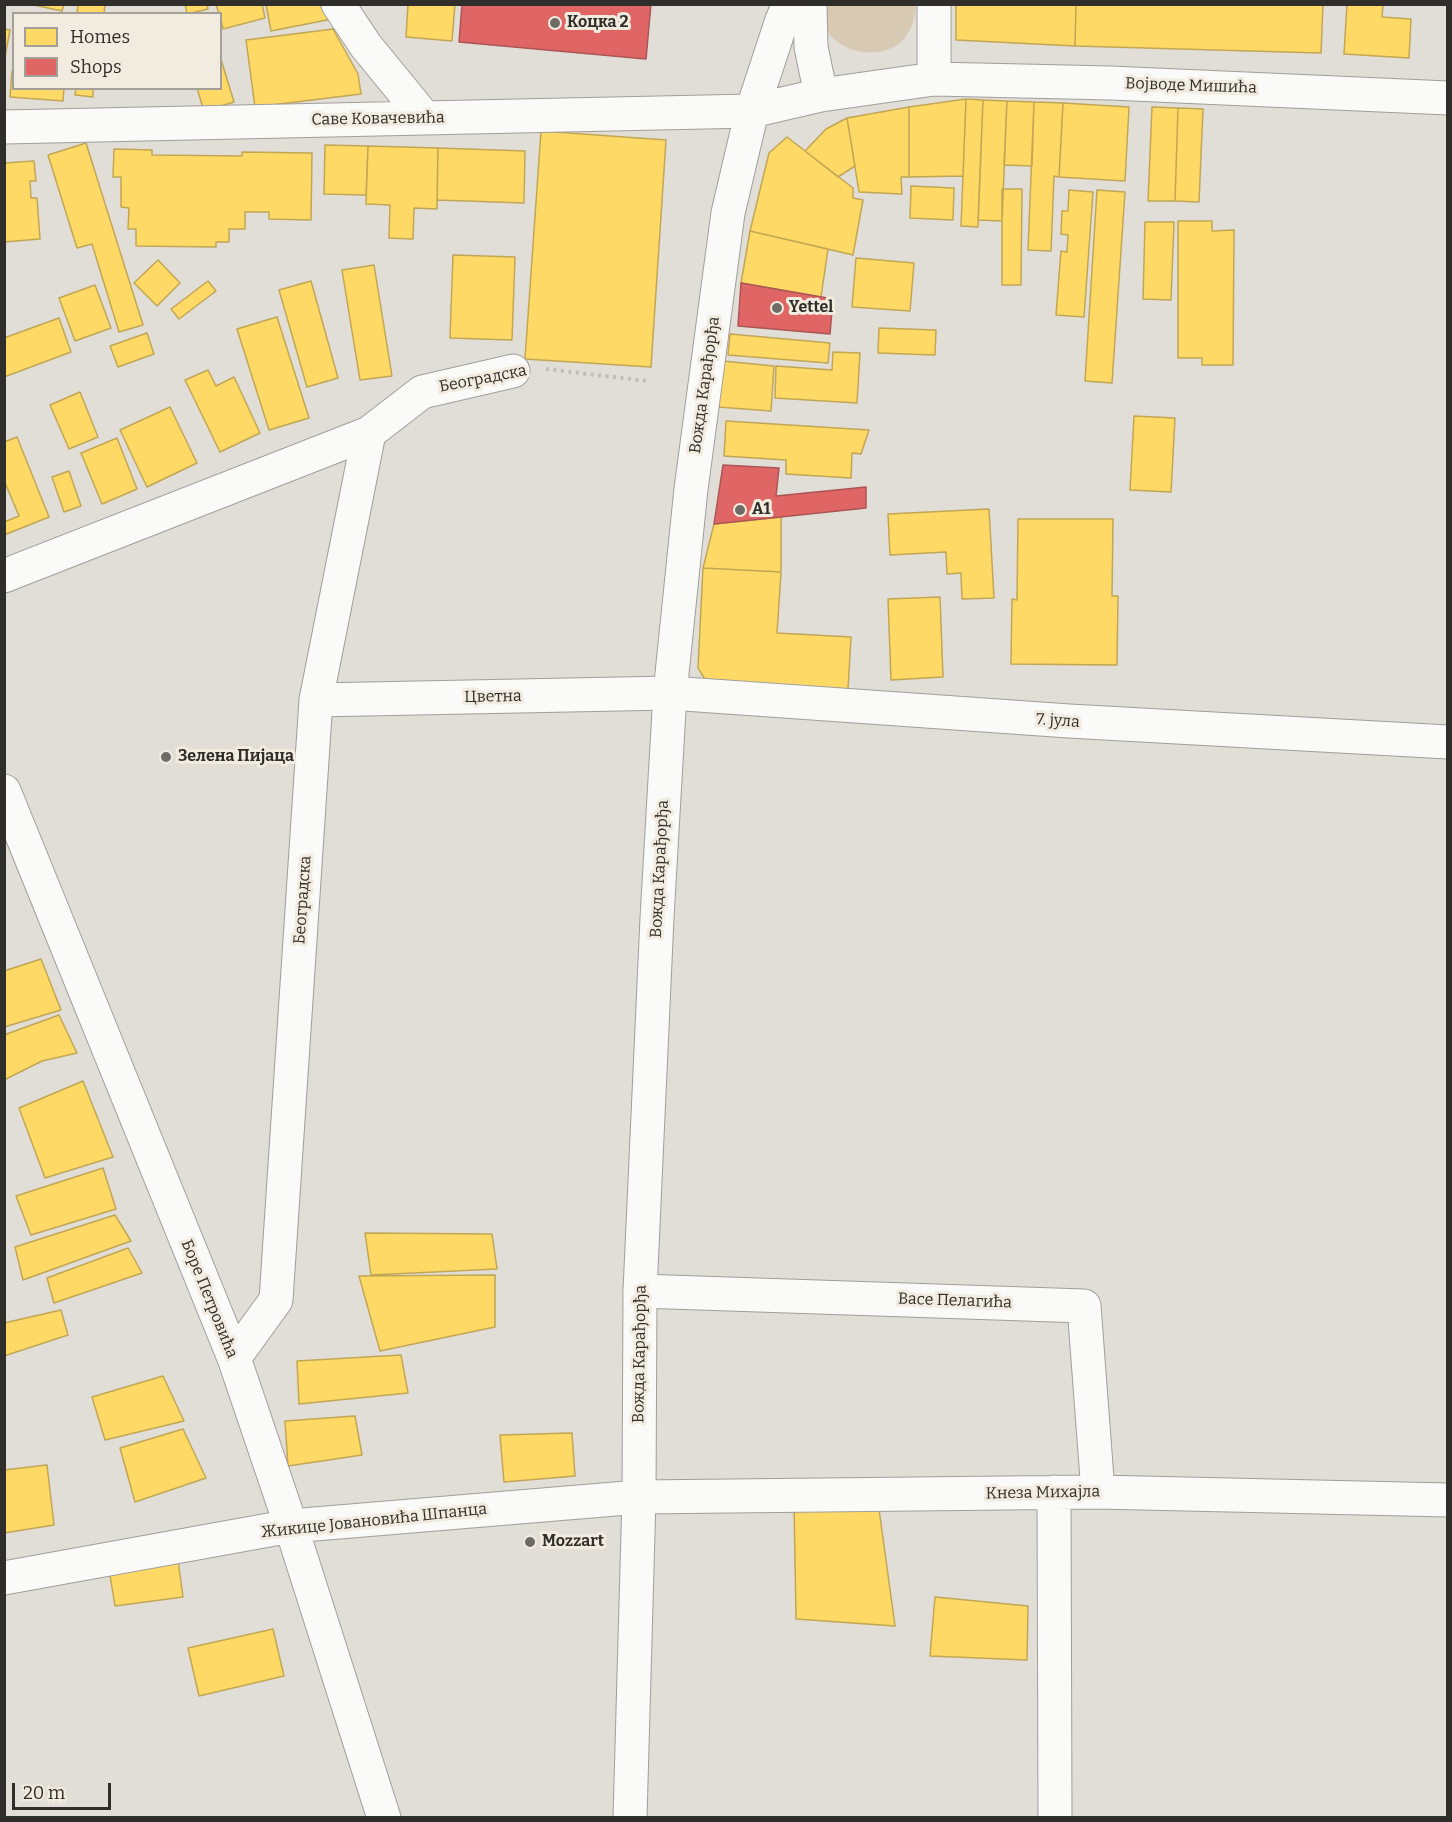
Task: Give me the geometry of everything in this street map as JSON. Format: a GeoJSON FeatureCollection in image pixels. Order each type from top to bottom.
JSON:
{"type":"FeatureCollection","features":[{"type":"Feature","properties":{"kind":"street"},"geometry":{"type":"LineString","coordinates":[[338,4],[366,46],[425,118]]}},
{"type":"Feature","properties":{"kind":"street","name":"Вожда Карађорђа"},"geometry":{"type":"LineString","coordinates":[[630,1818],[639,1497],[640,1291],[670,693],[691,489],[728,213],[752,111],[789,4]]}},
{"type":"Feature","properties":{"kind":"street"},"geometry":{"type":"LineString","coordinates":[[810,4],[811,47],[821,95]]}},
{"type":"Feature","properties":{"kind":"street"},"geometry":{"type":"LineString","coordinates":[[752,111],[821,95],[934,79],[934,4]]}},
{"type":"Feature","properties":{"kind":"street","name":"Војводе Мишића"},"geometry":{"type":"LineString","coordinates":[[934,79],[1112,83],[1448,98]]}},
{"type":"Feature","properties":{"kind":"street","name":"Саве Ковачевића"},"geometry":{"type":"LineString","coordinates":[[4,127],[752,111]]}},
{"type":"Feature","properties":{"kind":"street","name":"Београдска"},"geometry":{"type":"LineString","coordinates":[[4,576],[369,432],[422,392],[513,371]]}},
{"type":"Feature","properties":{"kind":"street","name":"Београдска"},"geometry":{"type":"LineString","coordinates":[[234,1358],[276,1300],[316,700],[369,432]]}},
{"type":"Feature","properties":{"kind":"street","name":"Цветна"},"geometry":{"type":"LineString","coordinates":[[316,700],[670,693]]}},
{"type":"Feature","properties":{"kind":"street","name":"7. јула"},"geometry":{"type":"LineString","coordinates":[[670,693],[1081,722],[1448,742]]}},
{"type":"Feature","properties":{"kind":"street","name":"Боре Петровића"},"geometry":{"type":"LineString","coordinates":[[4,791],[234,1358],[291,1526],[384,1818]]}},
{"type":"Feature","properties":{"kind":"street","name":"Васе Пелагића"},"geometry":{"type":"LineString","coordinates":[[640,1291],[1084,1306],[1098,1492]]}},
{"type":"Feature","properties":{"kind":"street"},"geometry":{"type":"LineString","coordinates":[[1054,1492],[1055,1818]]}},
{"type":"Feature","properties":{"kind":"street","name":"Кнеза Михајла"},"geometry":{"type":"LineString","coordinates":[[639,1497],[1098,1492],[1448,1500]]}},
{"type":"Feature","properties":{"kind":"street","name":"Жикице Јовановића Шпанца"},"geometry":{"type":"LineString","coordinates":[[4,1578],[291,1526],[639,1497]]}},
{"type":"Feature","properties":{"kind":"path","name":"Београдска"},"geometry":{"type":"LineString","coordinates":[[513,371],[548,369],[647,381]]}},
{"type":"Feature","properties":{"kind":"shaded area"},"geometry":{"type":"Polygon","coordinates":[[[820,5],[916,5],[910,28],[898,44],[878,52],[867,52],[855,50],[835,40],[828,32],[818,10],[820,5]]]}},
{"type":"Feature","properties":{"kind":"building: Homes"},"geometry":{"type":"Polygon","coordinates":[[[29,4],[64,4],[62,11],[29,4]]]}},
{"type":"Feature","properties":{"kind":"building: Homes"},"geometry":{"type":"Polygon","coordinates":[[[78,4],[105,4],[104,12],[77,12],[78,4]]]}},
{"type":"Feature","properties":{"kind":"building: Homes"},"geometry":{"type":"Polygon","coordinates":[[[185,4],[207,4],[208,9],[187,12],[185,4]]]}},
{"type":"Feature","properties":{"kind":"building: Homes"},"geometry":{"type":"Polygon","coordinates":[[[216,4],[262,4],[265,18],[223,29],[222,12],[218,12],[216,4]]]}},
{"type":"Feature","properties":{"kind":"building: Homes"},"geometry":{"type":"Polygon","coordinates":[[[266,4],[323,4],[332,19],[271,31],[266,4]]]}},
{"type":"Feature","properties":{"kind":"building: Homes"},"geometry":{"type":"Polygon","coordinates":[[[408,4],[455,4],[452,41],[406,37],[408,4]]]}},
{"type":"Feature","properties":{"kind":"building: Homes"},"geometry":{"type":"Polygon","coordinates":[[[956,4],[1076,4],[1075,46],[956,40],[956,4]]]}},
{"type":"Feature","properties":{"kind":"building: Homes"},"geometry":{"type":"Polygon","coordinates":[[[1076,4],[1323,4],[1321,53],[1075,46],[1076,4]]]}},
{"type":"Feature","properties":{"kind":"building: Homes"},"geometry":{"type":"Polygon","coordinates":[[[1347,4],[1383,4],[1382,17],[1411,19],[1409,58],[1344,54],[1347,4]]]}},
{"type":"Feature","properties":{"kind":"building: Homes"},"geometry":{"type":"Polygon","coordinates":[[[4,29],[10,30],[4,62],[4,29]]]}},
{"type":"Feature","properties":{"kind":"building: Homes"},"geometry":{"type":"Polygon","coordinates":[[[333,29],[358,74],[361,94],[255,107],[246,40],[333,29]]]}},
{"type":"Feature","properties":{"kind":"building: Homes"},"geometry":{"type":"Polygon","coordinates":[[[222,63],[234,102],[204,111],[198,90],[222,90],[222,63]]]}},
{"type":"Feature","properties":{"kind":"building: Homes"},"geometry":{"type":"Polygon","coordinates":[[[12,71],[12,90],[64,90],[63,101],[10,97],[12,71]]]}},
{"type":"Feature","properties":{"kind":"building: Homes"},"geometry":{"type":"Polygon","coordinates":[[[76,90],[93,90],[93,97],[75,95],[76,90]]]}},
{"type":"Feature","properties":{"kind":"building: Homes"},"geometry":{"type":"Polygon","coordinates":[[[966,99],[983,100],[978,227],[961,226],[966,99]]]}},
{"type":"Feature","properties":{"kind":"building: Homes"},"geometry":{"type":"Polygon","coordinates":[[[966,99],[963,176],[909,177],[909,107],[966,99]]]}},
{"type":"Feature","properties":{"kind":"building: Homes"},"geometry":{"type":"Polygon","coordinates":[[[983,100],[1007,101],[1002,221],[978,220],[983,100]]]}},
{"type":"Feature","properties":{"kind":"building: Homes"},"geometry":{"type":"Polygon","coordinates":[[[1007,101],[1034,102],[1032,166],[1004,165],[1007,101]]]}},
{"type":"Feature","properties":{"kind":"building: Homes"},"geometry":{"type":"Polygon","coordinates":[[[1034,102],[1063,103],[1059,177],[1054,176],[1051,251],[1028,250],[1034,102]]]}},
{"type":"Feature","properties":{"kind":"building: Homes"},"geometry":{"type":"Polygon","coordinates":[[[1063,103],[1129,107],[1125,181],[1059,177],[1063,103]]]}},
{"type":"Feature","properties":{"kind":"building: Homes"},"geometry":{"type":"Polygon","coordinates":[[[909,107],[909,177],[901,177],[902,194],[859,192],[847,118],[909,107]]]}},
{"type":"Feature","properties":{"kind":"building: Homes"},"geometry":{"type":"Polygon","coordinates":[[[1152,107],[1178,108],[1175,201],[1148,201],[1152,107]]]}},
{"type":"Feature","properties":{"kind":"building: Homes"},"geometry":{"type":"Polygon","coordinates":[[[1178,108],[1203,109],[1199,202],[1175,201],[1178,108]]]}},
{"type":"Feature","properties":{"kind":"building: Homes"},"geometry":{"type":"Polygon","coordinates":[[[847,118],[855,166],[838,177],[805,151],[826,129],[847,118]]]}},
{"type":"Feature","properties":{"kind":"building: Homes"},"geometry":{"type":"Polygon","coordinates":[[[541,131],[666,140],[651,367],[525,359],[541,131]]]}},
{"type":"Feature","properties":{"kind":"building: Homes"},"geometry":{"type":"Polygon","coordinates":[[[787,137],[853,188],[853,198],[863,200],[853,255],[750,231],[769,153],[787,137]]]}},
{"type":"Feature","properties":{"kind":"building: Homes"},"geometry":{"type":"Polygon","coordinates":[[[86,143],[143,325],[119,332],[92,244],[77,248],[48,155],[86,143]]]}},
{"type":"Feature","properties":{"kind":"building: Homes"},"geometry":{"type":"Polygon","coordinates":[[[325,145],[368,146],[366,195],[324,194],[325,145]]]}},
{"type":"Feature","properties":{"kind":"building: Homes"},"geometry":{"type":"Polygon","coordinates":[[[368,146],[438,148],[437,209],[414,208],[413,239],[389,238],[390,205],[366,204],[368,146]]]}},
{"type":"Feature","properties":{"kind":"building: Homes"},"geometry":{"type":"Polygon","coordinates":[[[438,148],[525,151],[524,203],[437,200],[438,148]]]}},
{"type":"Feature","properties":{"kind":"building: Homes"},"geometry":{"type":"Polygon","coordinates":[[[114,149],[152,150],[152,155],[242,156],[242,152],[312,153],[311,220],[269,219],[269,212],[245,212],[245,229],[229,229],[229,242],[216,242],[216,247],[136,246],[136,229],[128,229],[129,208],[121,207],[121,177],[113,177],[114,149]]]}},
{"type":"Feature","properties":{"kind":"building: Homes"},"geometry":{"type":"Polygon","coordinates":[[[34,161],[36,181],[30,181],[31,198],[37,198],[40,239],[4,242],[4,163],[34,161]]]}},
{"type":"Feature","properties":{"kind":"building: Homes"},"geometry":{"type":"Polygon","coordinates":[[[911,186],[954,188],[953,220],[910,218],[911,186]]]}},
{"type":"Feature","properties":{"kind":"building: Homes"},"geometry":{"type":"Polygon","coordinates":[[[1002,189],[1022,189],[1021,285],[1002,285],[1002,189]]]}},
{"type":"Feature","properties":{"kind":"building: Homes"},"geometry":{"type":"Polygon","coordinates":[[[1069,190],[1093,192],[1084,317],[1056,315],[1061,251],[1067,252],[1068,235],[1061,234],[1062,211],[1068,211],[1069,190]]]}},
{"type":"Feature","properties":{"kind":"building: Homes"},"geometry":{"type":"Polygon","coordinates":[[[1097,190],[1125,192],[1112,383],[1085,381],[1097,190]]]}},
{"type":"Feature","properties":{"kind":"building: Homes"},"geometry":{"type":"Polygon","coordinates":[[[1178,221],[1212,221],[1212,231],[1234,230],[1233,365],[1202,365],[1202,358],[1178,358],[1178,221]]]}},
{"type":"Feature","properties":{"kind":"building: Homes"},"geometry":{"type":"Polygon","coordinates":[[[1145,222],[1174,222],[1171,300],[1143,299],[1145,222]]]}},
{"type":"Feature","properties":{"kind":"building: Homes"},"geometry":{"type":"Polygon","coordinates":[[[750,231],[828,249],[821,297],[741,283],[750,231]]]}},
{"type":"Feature","properties":{"kind":"building: Homes"},"geometry":{"type":"Polygon","coordinates":[[[453,255],[515,257],[512,340],[450,338],[453,255]]]}},
{"type":"Feature","properties":{"kind":"building: Homes"},"geometry":{"type":"Polygon","coordinates":[[[856,258],[914,263],[910,311],[852,307],[856,258]]]}},
{"type":"Feature","properties":{"kind":"building: Homes"},"geometry":{"type":"Polygon","coordinates":[[[158,260],[180,283],[157,306],[134,283],[158,260]]]}},
{"type":"Feature","properties":{"kind":"building: Homes"},"geometry":{"type":"Polygon","coordinates":[[[374,265],[392,376],[360,380],[342,270],[374,265]]]}},
{"type":"Feature","properties":{"kind":"building: Homes"},"geometry":{"type":"Polygon","coordinates":[[[208,281],[216,291],[179,319],[171,309],[208,281]]]}},
{"type":"Feature","properties":{"kind":"building: Homes"},"geometry":{"type":"Polygon","coordinates":[[[311,281],[338,378],[307,387],[279,290],[311,281]]]}},
{"type":"Feature","properties":{"kind":"building: Homes"},"geometry":{"type":"Polygon","coordinates":[[[95,285],[111,328],[75,341],[59,298],[95,285]]]}},
{"type":"Feature","properties":{"kind":"building: Homes"},"geometry":{"type":"Polygon","coordinates":[[[277,317],[309,418],[269,430],[237,329],[277,317]]]}},
{"type":"Feature","properties":{"kind":"building: Homes"},"geometry":{"type":"Polygon","coordinates":[[[59,318],[71,352],[4,377],[4,338],[59,318]]]}},
{"type":"Feature","properties":{"kind":"building: Homes"},"geometry":{"type":"Polygon","coordinates":[[[879,328],[936,330],[935,355],[878,353],[879,328]]]}},
{"type":"Feature","properties":{"kind":"building: Homes"},"geometry":{"type":"Polygon","coordinates":[[[147,333],[154,354],[118,367],[110,346],[147,333]]]}},
{"type":"Feature","properties":{"kind":"building: Homes"},"geometry":{"type":"Polygon","coordinates":[[[730,334],[830,343],[828,363],[728,355],[730,334]]]}},
{"type":"Feature","properties":{"kind":"building: Homes"},"geometry":{"type":"Polygon","coordinates":[[[833,352],[860,353],[857,403],[775,398],[776,366],[832,370],[833,352]]]}},
{"type":"Feature","properties":{"kind":"building: Homes"},"geometry":{"type":"Polygon","coordinates":[[[722,361],[774,366],[771,411],[718,407],[722,361]]]}},
{"type":"Feature","properties":{"kind":"building: Homes"},"geometry":{"type":"Polygon","coordinates":[[[208,370],[216,386],[234,377],[260,433],[220,452],[185,380],[208,370]]]}},
{"type":"Feature","properties":{"kind":"building: Homes"},"geometry":{"type":"Polygon","coordinates":[[[80,392],[98,437],[69,449],[50,405],[80,392]]]}},
{"type":"Feature","properties":{"kind":"building: Homes"},"geometry":{"type":"Polygon","coordinates":[[[170,407],[197,463],[147,487],[120,430],[170,407]]]}},
{"type":"Feature","properties":{"kind":"building: Homes"},"geometry":{"type":"Polygon","coordinates":[[[1134,416],[1175,418],[1171,492],[1130,490],[1134,416]]]}},
{"type":"Feature","properties":{"kind":"building: Homes"},"geometry":{"type":"Polygon","coordinates":[[[726,421],[869,430],[861,454],[852,453],[851,478],[786,474],[786,460],[724,456],[726,421]]]}},
{"type":"Feature","properties":{"kind":"building: Homes"},"geometry":{"type":"Polygon","coordinates":[[[17,437],[49,517],[4,535],[4,522],[19,516],[4,480],[4,442],[17,437]]]}},
{"type":"Feature","properties":{"kind":"building: Homes"},"geometry":{"type":"Polygon","coordinates":[[[117,438],[137,489],[102,504],[81,453],[117,438]]]}},
{"type":"Feature","properties":{"kind":"building: Homes"},"geometry":{"type":"Polygon","coordinates":[[[69,471],[81,506],[64,512],[52,477],[69,471]]]}},
{"type":"Feature","properties":{"kind":"building: Homes"},"geometry":{"type":"Polygon","coordinates":[[[989,509],[994,598],[962,599],[961,573],[947,574],[946,552],[890,555],[888,514],[989,509]]]}},
{"type":"Feature","properties":{"kind":"building: Homes"},"geometry":{"type":"Polygon","coordinates":[[[781,517],[781,572],[703,568],[714,524],[781,517]]]}},
{"type":"Feature","properties":{"kind":"building: Homes"},"geometry":{"type":"Polygon","coordinates":[[[1018,519],[1113,519],[1112,596],[1118,596],[1117,665],[1011,664],[1012,599],[1017,600],[1018,519]]]}},
{"type":"Feature","properties":{"kind":"building: Homes"},"geometry":{"type":"Polygon","coordinates":[[[703,568],[781,572],[777,633],[851,637],[848,689],[706,681],[698,668],[703,568]]]}},
{"type":"Feature","properties":{"kind":"building: Homes"},"geometry":{"type":"Polygon","coordinates":[[[940,597],[943,677],[891,680],[888,599],[940,597]]]}},
{"type":"Feature","properties":{"kind":"building: Homes"},"geometry":{"type":"Polygon","coordinates":[[[41,959],[61,1010],[4,1027],[4,971],[41,959]]]}},
{"type":"Feature","properties":{"kind":"building: Homes"},"geometry":{"type":"Polygon","coordinates":[[[59,1015],[77,1053],[42,1061],[4,1080],[4,1035],[59,1015]]]}},
{"type":"Feature","properties":{"kind":"building: Homes"},"geometry":{"type":"Polygon","coordinates":[[[83,1081],[113,1157],[45,1178],[19,1108],[83,1081]]]}},
{"type":"Feature","properties":{"kind":"building: Homes"},"geometry":{"type":"Polygon","coordinates":[[[103,1168],[116,1209],[31,1235],[16,1196],[103,1168]]]}},
{"type":"Feature","properties":{"kind":"building: Homes"},"geometry":{"type":"Polygon","coordinates":[[[115,1215],[131,1241],[23,1280],[15,1247],[115,1215]]]}},
{"type":"Feature","properties":{"kind":"building: Homes"},"geometry":{"type":"Polygon","coordinates":[[[365,1233],[492,1234],[497,1269],[371,1275],[365,1233]]]}},
{"type":"Feature","properties":{"kind":"building: Homes"},"geometry":{"type":"Polygon","coordinates":[[[128,1248],[142,1273],[54,1303],[47,1278],[128,1248]]]}},
{"type":"Feature","properties":{"kind":"building: Homes"},"geometry":{"type":"Polygon","coordinates":[[[495,1275],[495,1327],[380,1351],[359,1276],[495,1275]]]}},
{"type":"Feature","properties":{"kind":"building: Homes"},"geometry":{"type":"Polygon","coordinates":[[[61,1310],[68,1335],[4,1356],[4,1323],[61,1310]]]}},
{"type":"Feature","properties":{"kind":"building: Homes"},"geometry":{"type":"Polygon","coordinates":[[[401,1355],[408,1393],[299,1404],[297,1361],[401,1355]]]}},
{"type":"Feature","properties":{"kind":"building: Homes"},"geometry":{"type":"Polygon","coordinates":[[[163,1376],[184,1421],[105,1440],[92,1397],[163,1376]]]}},
{"type":"Feature","properties":{"kind":"building: Homes"},"geometry":{"type":"Polygon","coordinates":[[[355,1416],[362,1455],[288,1466],[285,1421],[355,1416]]]}},
{"type":"Feature","properties":{"kind":"building: Homes"},"geometry":{"type":"Polygon","coordinates":[[[183,1429],[206,1478],[135,1502],[120,1448],[183,1429]]]}},
{"type":"Feature","properties":{"kind":"building: Homes"},"geometry":{"type":"Polygon","coordinates":[[[572,1433],[575,1476],[504,1482],[500,1435],[572,1433]]]}},
{"type":"Feature","properties":{"kind":"building: Homes"},"geometry":{"type":"Polygon","coordinates":[[[47,1465],[54,1525],[4,1533],[4,1470],[47,1465]]]}},
{"type":"Feature","properties":{"kind":"building: Homes"},"geometry":{"type":"Polygon","coordinates":[[[794,1502],[878,1502],[895,1626],[796,1619],[794,1502]]]}},
{"type":"Feature","properties":{"kind":"building: Homes"},"geometry":{"type":"Polygon","coordinates":[[[178,1560],[183,1597],[115,1606],[109,1569],[178,1560]]]}},
{"type":"Feature","properties":{"kind":"building: Homes"},"geometry":{"type":"Polygon","coordinates":[[[935,1597],[1028,1606],[1027,1660],[930,1656],[935,1597]]]}},
{"type":"Feature","properties":{"kind":"building: Homes"},"geometry":{"type":"Polygon","coordinates":[[[273,1629],[284,1676],[199,1696],[188,1648],[273,1629]]]}},
{"type":"Feature","properties":{"kind":"building: Shops","name":"Коцка 2"},"geometry":{"type":"Polygon","coordinates":[[[462,4],[651,4],[646,59],[459,42],[462,4]]]}},
{"type":"Feature","properties":{"kind":"building: Shops"},"geometry":{"type":"Polygon","coordinates":[[[741,283],[833,299],[830,334],[738,326],[741,283]]]}},
{"type":"Feature","properties":{"kind":"building: Shops"},"geometry":{"type":"Polygon","coordinates":[[[723,465],[779,468],[776,496],[866,487],[866,508],[714,524],[723,465]]]}},
{"type":"Feature","properties":{"kind":"place","name":"Коцка 2"},"geometry":{"type":"Point","coordinates":[555,23]}},
{"type":"Feature","properties":{"kind":"place","name":"Yettel"},"geometry":{"type":"Point","coordinates":[777,308]}},
{"type":"Feature","properties":{"kind":"place","name":"A1"},"geometry":{"type":"Point","coordinates":[740,510]}},
{"type":"Feature","properties":{"kind":"place","name":"Зелена Пијаца"},"geometry":{"type":"Point","coordinates":[166,757]}},
{"type":"Feature","properties":{"kind":"place","name":"Mozzart"},"geometry":{"type":"Point","coordinates":[530,1542]}}]}
